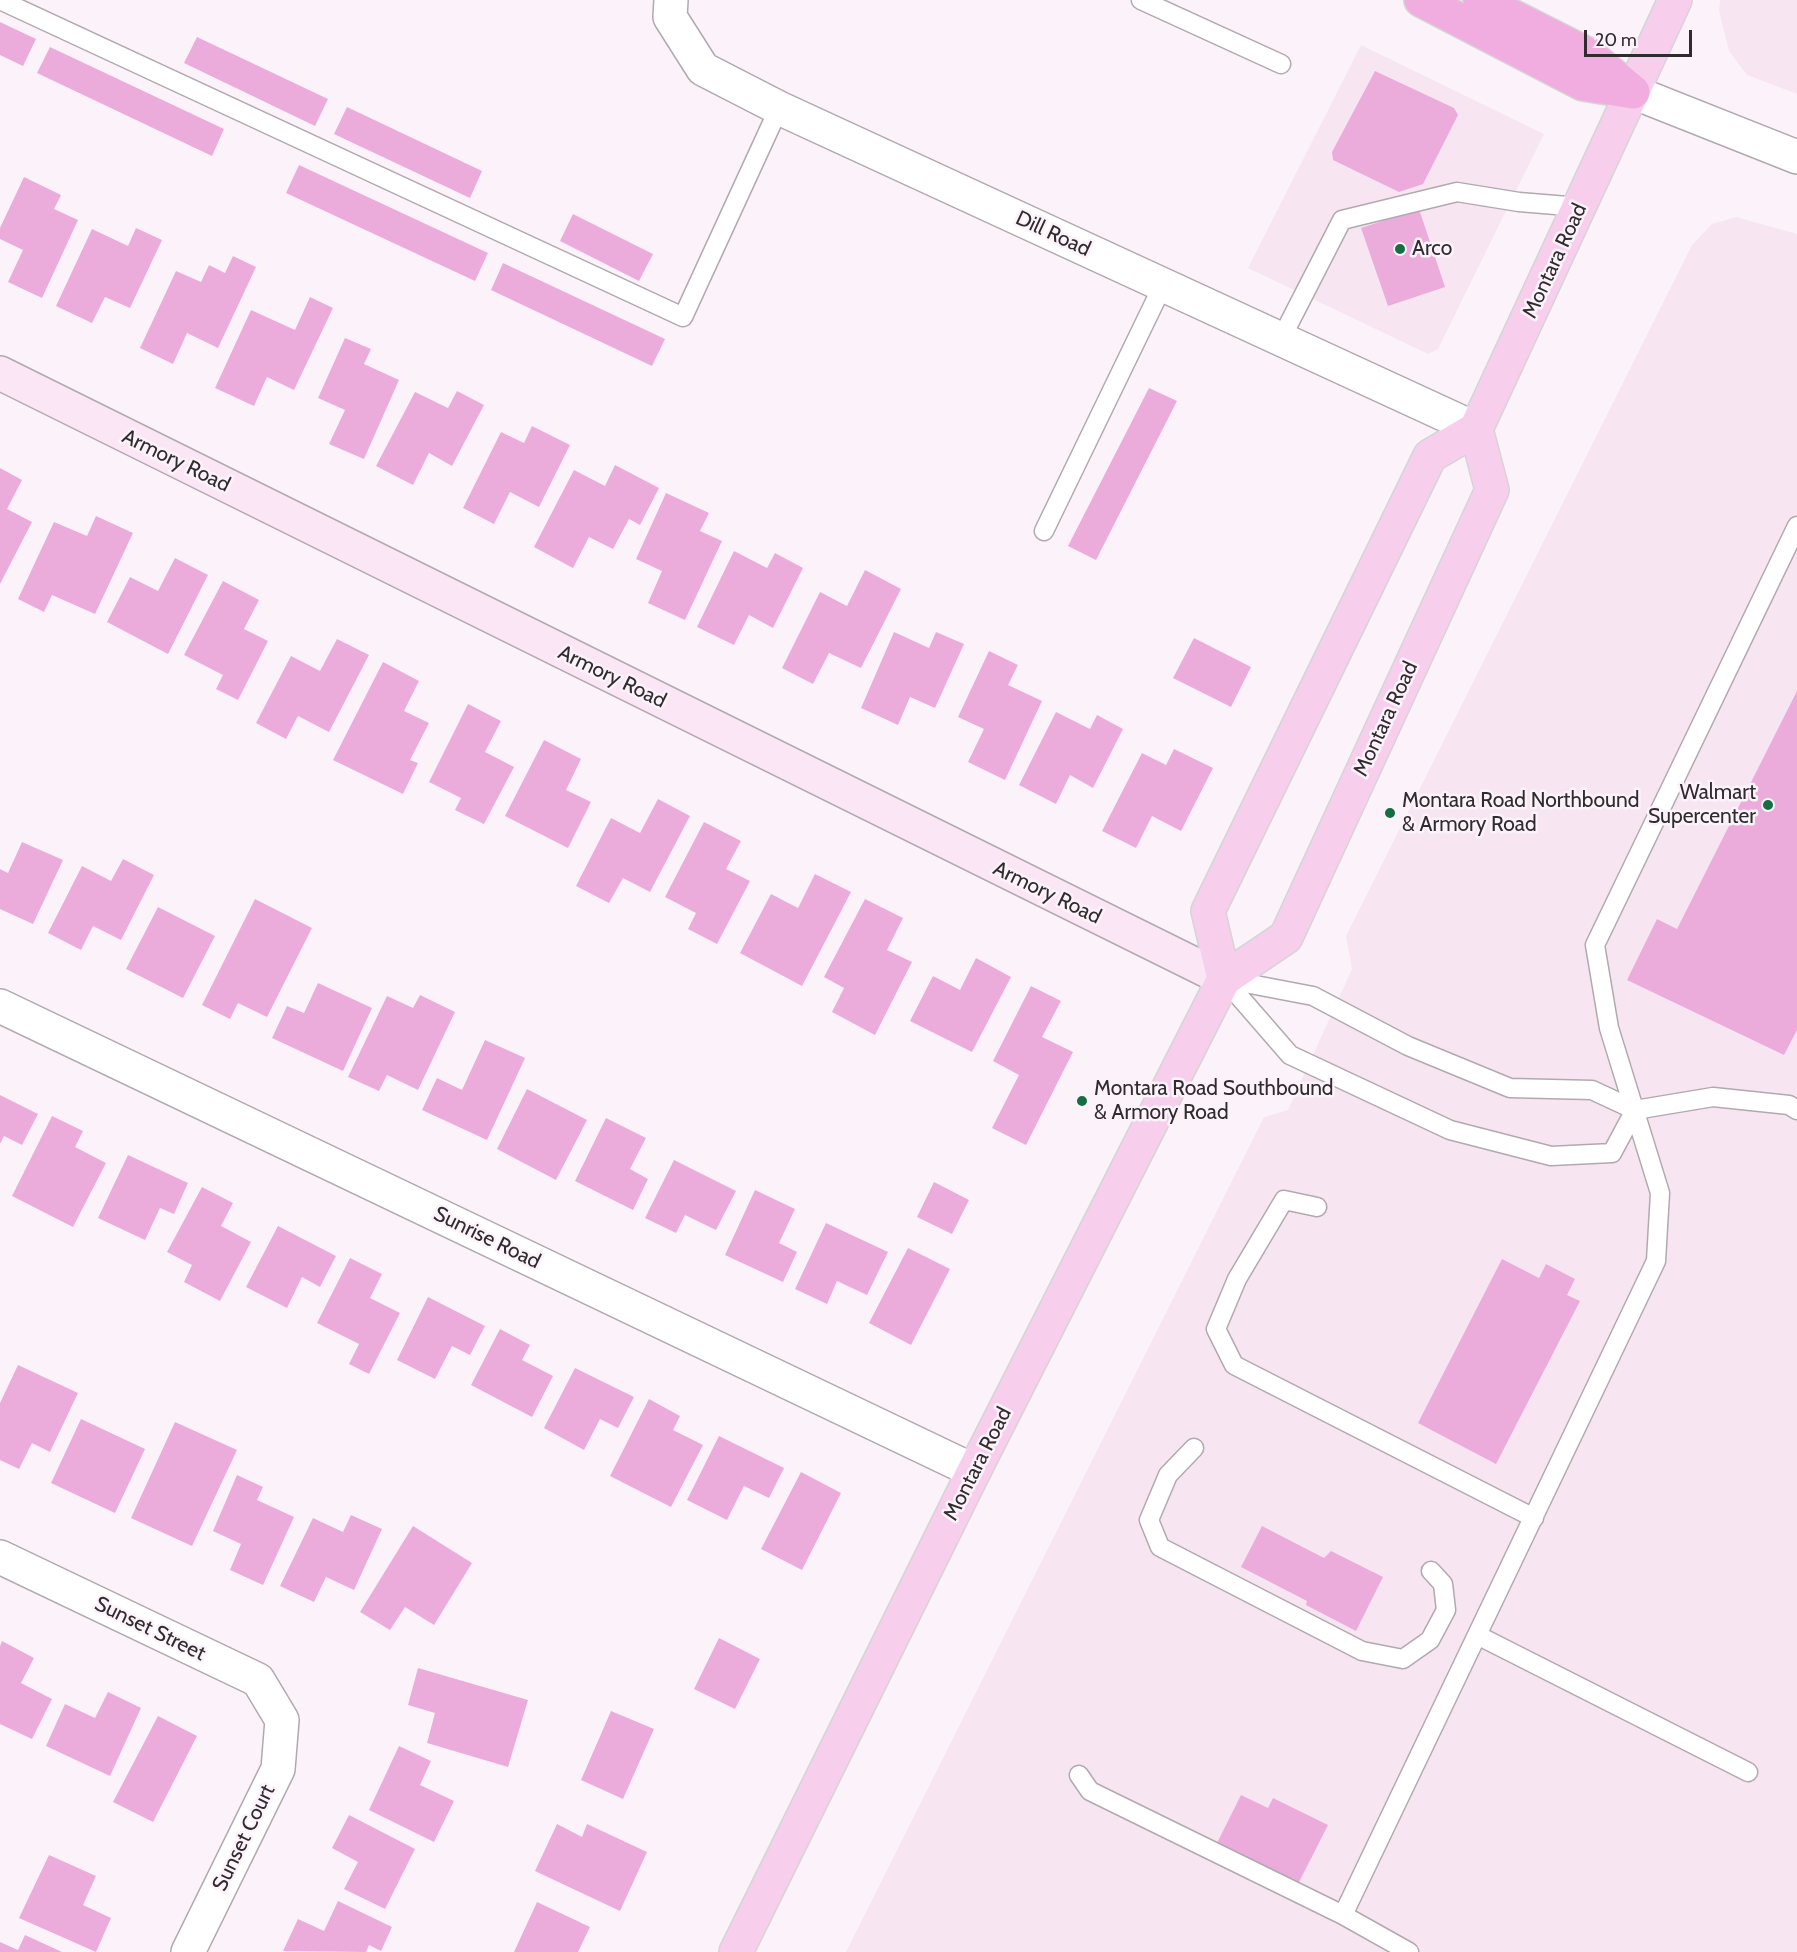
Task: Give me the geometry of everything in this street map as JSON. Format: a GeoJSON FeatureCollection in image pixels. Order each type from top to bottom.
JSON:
{"type":"FeatureCollection","features":[{"type":"Feature","properties":{"kind":"highway"},"geometry":{"type":"LineString","coordinates":[[1421,0],[1583,84],[1633,92]]}},
{"type":"Feature","properties":{"kind":"highway"},"geometry":{"type":"LineString","coordinates":[[1480,0],[1590,55],[1633,92]]}},
{"type":"Feature","properties":{"kind":"main road","name":"Montara Road"},"geometry":{"type":"LineString","coordinates":[[736,1952],[974,1471],[1224,980],[1286,937],[1492,490],[1476,429],[1675,0]]}},
{"type":"Feature","properties":{"kind":"main road","name":"Armory Road"},"geometry":{"type":"LineString","coordinates":[[0,373],[1224,980]]}},
{"type":"Feature","properties":{"kind":"main road"},"geometry":{"type":"LineString","coordinates":[[1224,980],[1208,911],[1430,456],[1476,429]]}},
{"type":"Feature","properties":{"kind":"street","name":"Dill Road"},"geometry":{"type":"LineString","coordinates":[[671,0],[670,17],[703,69],[779,108],[1476,429]]}},
{"type":"Feature","properties":{"kind":"street"},"geometry":{"type":"LineString","coordinates":[[1633,92],[1797,157]]}},
{"type":"Feature","properties":{"kind":"street","name":"Sunrise Road"},"geometry":{"type":"LineString","coordinates":[[0,1006],[974,1471]]}},
{"type":"Feature","properties":{"kind":"street","name":"Sunset Street"},"geometry":{"type":"LineString","coordinates":[[0,1557],[258,1680],[282,1720]]}},
{"type":"Feature","properties":{"kind":"street","name":"Sunset Court"},"geometry":{"type":"LineString","coordinates":[[188,1952],[278,1769],[282,1720]]}},
{"type":"Feature","properties":{"kind":"lane"},"geometry":{"type":"LineString","coordinates":[[0,0],[683,317],[779,108]]}},
{"type":"Feature","properties":{"kind":"lane"},"geometry":{"type":"LineString","coordinates":[[1141,0],[1281,64]]}},
{"type":"Feature","properties":{"kind":"lane"},"geometry":{"type":"LineString","coordinates":[[1281,339],[1342,220],[1457,192],[1519,202],[1580,207]]}},
{"type":"Feature","properties":{"kind":"lane"},"geometry":{"type":"LineString","coordinates":[[1044,531],[1163,285]]}},
{"type":"Feature","properties":{"kind":"lane"},"geometry":{"type":"LineString","coordinates":[[1343,1915],[1656,1261],[1660,1193],[1609,1028],[1595,945],[1797,526]]}},
{"type":"Feature","properties":{"kind":"lane"},"geometry":{"type":"LineString","coordinates":[[1224,980],[1290,1055],[1450,1130],[1551,1156],[1612,1153],[1635,1110]]}},
{"type":"Feature","properties":{"kind":"lane"},"geometry":{"type":"LineString","coordinates":[[1224,980],[1313,996],[1408,1046],[1510,1088],[1592,1090],[1635,1110],[1713,1097],[1789,1106],[1797,1110]]}},
{"type":"Feature","properties":{"kind":"lane"},"geometry":{"type":"LineString","coordinates":[[1317,1207],[1284,1200],[1237,1279],[1216,1329],[1234,1365],[1534,1518]]}},
{"type":"Feature","properties":{"kind":"lane"},"geometry":{"type":"LineString","coordinates":[[1194,1448],[1167,1475],[1149,1520],[1160,1547],[1362,1651],[1403,1659],[1430,1640],[1446,1610],[1443,1584],[1431,1571]]}},
{"type":"Feature","properties":{"kind":"lane"},"geometry":{"type":"LineString","coordinates":[[1477,1635],[1748,1772]]}},
{"type":"Feature","properties":{"kind":"lane"},"geometry":{"type":"LineString","coordinates":[[1079,1775],[1090,1791],[1343,1915],[1409,1952]]}},
{"type":"Feature","properties":{"kind":"shaded area"},"geometry":{"type":"Polygon","coordinates":[[[1720,0],[1797,0],[1797,94],[1747,75],[1729,51],[1719,11],[1720,0]]]}},
{"type":"Feature","properties":{"kind":"shaded area"},"geometry":{"type":"Polygon","coordinates":[[[1361,45],[1544,134],[1438,349],[1428,354],[1248,268],[1361,45]]]}},
{"type":"Feature","properties":{"kind":"shaded area"},"geometry":{"type":"Polygon","coordinates":[[[1736,217],[1797,234],[1797,1952],[846,1952],[1264,1117],[1288,1110],[1352,969],[1346,936],[1692,245],[1712,224],[1736,217]]]}},
{"type":"Feature","properties":{"kind":"building"},"geometry":{"type":"Polygon","coordinates":[[[0,22],[36,39],[23,66],[0,55],[0,22]]]}},
{"type":"Feature","properties":{"kind":"building"},"geometry":{"type":"Polygon","coordinates":[[[197,37],[328,99],[315,126],[184,63],[197,37]]]}},
{"type":"Feature","properties":{"kind":"building"},"geometry":{"type":"Polygon","coordinates":[[[50,47],[224,129],[212,156],[37,73],[50,47]]]}},
{"type":"Feature","properties":{"kind":"building"},"geometry":{"type":"Polygon","coordinates":[[[1375,71],[1454,108],[1458,115],[1423,184],[1399,192],[1333,160],[1332,152],[1375,71]]]}},
{"type":"Feature","properties":{"kind":"building"},"geometry":{"type":"Polygon","coordinates":[[[347,107],[482,171],[470,198],[334,134],[347,107]]]}},
{"type":"Feature","properties":{"kind":"building"},"geometry":{"type":"Polygon","coordinates":[[[299,165],[488,253],[475,281],[286,193],[299,165]]]}},
{"type":"Feature","properties":{"kind":"building"},"geometry":{"type":"Polygon","coordinates":[[[24,177],[61,195],[54,209],[78,220],[42,298],[8,282],[23,250],[0,239],[0,228],[24,177]]]}},
{"type":"Feature","properties":{"kind":"building"},"geometry":{"type":"Polygon","coordinates":[[[1419,209],[1445,287],[1388,306],[1361,228],[1419,209]]]}},
{"type":"Feature","properties":{"kind":"building"},"geometry":{"type":"Polygon","coordinates":[[[573,214],[653,254],[639,281],[560,241],[573,214]]]}},
{"type":"Feature","properties":{"kind":"building"},"geometry":{"type":"Polygon","coordinates":[[[136,228],[162,240],[130,308],[105,297],[92,323],[56,306],[92,229],[128,246],[136,228]]]}},
{"type":"Feature","properties":{"kind":"building"},"geometry":{"type":"Polygon","coordinates":[[[233,256],[256,267],[218,348],[187,333],[173,364],[140,348],[176,271],[201,282],[209,265],[225,273],[233,256]]]}},
{"type":"Feature","properties":{"kind":"building"},"geometry":{"type":"Polygon","coordinates":[[[503,263],[665,339],[652,366],[491,290],[503,263]]]}},
{"type":"Feature","properties":{"kind":"building"},"geometry":{"type":"Polygon","coordinates":[[[310,297],[333,308],[294,390],[267,377],[254,406],[215,388],[251,310],[295,330],[310,297]]]}},
{"type":"Feature","properties":{"kind":"building"},"geometry":{"type":"Polygon","coordinates":[[[345,338],[371,349],[364,364],[399,380],[364,459],[329,444],[345,410],[318,398],[345,338]]]}},
{"type":"Feature","properties":{"kind":"building"},"geometry":{"type":"Polygon","coordinates":[[[1149,388],[1177,401],[1096,560],[1068,546],[1149,388]]]}},
{"type":"Feature","properties":{"kind":"building"},"geometry":{"type":"Polygon","coordinates":[[[457,391],[484,405],[452,466],[429,453],[413,485],[376,466],[415,392],[448,408],[457,391]]]}},
{"type":"Feature","properties":{"kind":"building"},"geometry":{"type":"Polygon","coordinates":[[[532,426],[570,445],[539,507],[510,492],[494,524],[463,508],[501,432],[524,443],[532,426]]]}},
{"type":"Feature","properties":{"kind":"building"},"geometry":{"type":"Polygon","coordinates":[[[615,465],[659,488],[640,525],[629,519],[613,549],[589,537],[573,568],[534,547],[574,470],[605,486],[615,465]]]}},
{"type":"Feature","properties":{"kind":"building"},"geometry":{"type":"Polygon","coordinates":[[[0,468],[22,480],[7,509],[32,522],[0,584],[0,468]]]}},
{"type":"Feature","properties":{"kind":"building"},"geometry":{"type":"Polygon","coordinates":[[[666,493],[709,513],[700,531],[722,541],[685,620],[648,603],[662,571],[636,559],[666,493]]]}},
{"type":"Feature","properties":{"kind":"building"},"geometry":{"type":"Polygon","coordinates":[[[96,516],[133,533],[95,614],[52,595],[44,612],[18,599],[54,522],[87,536],[96,516]]]}},
{"type":"Feature","properties":{"kind":"building"},"geometry":{"type":"Polygon","coordinates":[[[734,551],[767,568],[775,553],[803,568],[773,628],[749,615],[734,645],[697,627],[734,551]]]}},
{"type":"Feature","properties":{"kind":"building"},"geometry":{"type":"Polygon","coordinates":[[[175,558],[208,575],[168,654],[107,622],[130,577],[158,591],[175,558]]]}},
{"type":"Feature","properties":{"kind":"building"},"geometry":{"type":"Polygon","coordinates":[[[865,570],[901,589],[861,668],[829,653],[813,684],[782,668],[820,592],[847,606],[865,570]]]}},
{"type":"Feature","properties":{"kind":"building"},"geometry":{"type":"Polygon","coordinates":[[[223,581],[259,600],[244,629],[268,641],[238,700],[216,689],[223,675],[184,655],[223,581]]]}},
{"type":"Feature","properties":{"kind":"building"},"geometry":{"type":"Polygon","coordinates":[[[894,632],[929,648],[936,632],[964,644],[935,708],[910,697],[898,725],[861,708],[894,632]]]}},
{"type":"Feature","properties":{"kind":"building"},"geometry":{"type":"Polygon","coordinates":[[[1194,638],[1251,667],[1231,707],[1173,678],[1194,638]]]}},
{"type":"Feature","properties":{"kind":"building"},"geometry":{"type":"Polygon","coordinates":[[[337,639],[369,655],[329,732],[298,716],[286,739],[256,723],[291,656],[320,671],[337,639]]]}},
{"type":"Feature","properties":{"kind":"building"},"geometry":{"type":"Polygon","coordinates":[[[989,651],[1018,665],[1008,685],[1042,701],[1005,780],[968,762],[984,729],[958,717],[989,651]]]}},
{"type":"Feature","properties":{"kind":"building"},"geometry":{"type":"Polygon","coordinates":[[[383,662],[419,681],[404,711],[429,723],[410,760],[418,763],[403,794],[333,760],[383,662]]]}},
{"type":"Feature","properties":{"kind":"building","name":"Walmart Supercenter"},"geometry":{"type":"Polygon","coordinates":[[[1797,691],[1797,1030],[1784,1055],[1627,980],[1657,919],[1677,929],[1797,691]]]}},
{"type":"Feature","properties":{"kind":"building"},"geometry":{"type":"Polygon","coordinates":[[[468,704],[501,721],[485,752],[514,767],[484,824],[455,810],[461,798],[429,782],[468,704]]]}},
{"type":"Feature","properties":{"kind":"building"},"geometry":{"type":"Polygon","coordinates":[[[1056,712],[1090,729],[1097,715],[1123,729],[1093,788],[1070,775],[1056,804],[1019,785],[1056,712]]]}},
{"type":"Feature","properties":{"kind":"building"},"geometry":{"type":"Polygon","coordinates":[[[544,740],[581,759],[566,790],[591,802],[568,848],[505,816],[544,740]]]}},
{"type":"Feature","properties":{"kind":"building"},"geometry":{"type":"Polygon","coordinates":[[[1174,749],[1213,768],[1181,831],[1152,816],[1136,848],[1102,831],[1142,753],[1166,765],[1174,749]]]}},
{"type":"Feature","properties":{"kind":"building"},"geometry":{"type":"Polygon","coordinates":[[[658,799],[690,816],[650,892],[623,878],[609,903],[576,886],[611,818],[640,833],[658,799]]]}},
{"type":"Feature","properties":{"kind":"building"},"geometry":{"type":"Polygon","coordinates":[[[704,822],[741,841],[726,869],[750,881],[717,944],[688,929],[696,913],[665,897],[704,822]]]}},
{"type":"Feature","properties":{"kind":"building"},"geometry":{"type":"Polygon","coordinates":[[[22,842],[63,860],[33,924],[0,909],[0,869],[8,873],[22,842]]]}},
{"type":"Feature","properties":{"kind":"building"},"geometry":{"type":"Polygon","coordinates":[[[123,859],[154,875],[121,940],[93,926],[81,950],[48,933],[82,866],[111,881],[123,859]]]}},
{"type":"Feature","properties":{"kind":"building"},"geometry":{"type":"Polygon","coordinates":[[[815,874],[851,892],[802,986],[740,953],[771,894],[798,908],[815,874]]]}},
{"type":"Feature","properties":{"kind":"building"},"geometry":{"type":"Polygon","coordinates":[[[255,899],[312,928],[267,1017],[238,1003],[230,1019],[202,1005],[255,899]]]}},
{"type":"Feature","properties":{"kind":"building"},"geometry":{"type":"Polygon","coordinates":[[[865,899],[903,918],[887,950],[912,962],[875,1035],[832,1012],[844,988],[824,977],[865,899]]]}},
{"type":"Feature","properties":{"kind":"building"},"geometry":{"type":"Polygon","coordinates":[[[158,907],[215,936],[183,998],[126,969],[158,907]]]}},
{"type":"Feature","properties":{"kind":"building"},"geometry":{"type":"Polygon","coordinates":[[[976,958],[1011,977],[972,1052],[910,1021],[933,976],[960,990],[976,958]]]}},
{"type":"Feature","properties":{"kind":"building"},"geometry":{"type":"Polygon","coordinates":[[[318,983],[372,1008],[343,1071],[272,1038],[287,1006],[304,1013],[318,983]]]}},
{"type":"Feature","properties":{"kind":"building"},"geometry":{"type":"Polygon","coordinates":[[[1031,986],[1061,1001],[1042,1037],[1073,1052],[1026,1145],[992,1128],[1019,1075],[993,1061],[1031,986]]]}},
{"type":"Feature","properties":{"kind":"building"},"geometry":{"type":"Polygon","coordinates":[[[420,995],[455,1012],[418,1090],[387,1075],[379,1091],[348,1077],[387,996],[413,1008],[420,995]]]}},
{"type":"Feature","properties":{"kind":"building"},"geometry":{"type":"Polygon","coordinates":[[[485,1040],[525,1058],[487,1140],[422,1110],[437,1078],[462,1090],[485,1040]]]}},
{"type":"Feature","properties":{"kind":"building"},"geometry":{"type":"Polygon","coordinates":[[[527,1089],[587,1120],[556,1180],[497,1149],[527,1089]]]}},
{"type":"Feature","properties":{"kind":"building"},"geometry":{"type":"Polygon","coordinates":[[[0,1095],[38,1114],[22,1145],[4,1136],[0,1144],[0,1095]]]}},
{"type":"Feature","properties":{"kind":"building"},"geometry":{"type":"Polygon","coordinates":[[[52,1116],[83,1131],[75,1147],[106,1163],[73,1227],[12,1196],[52,1116]]]}},
{"type":"Feature","properties":{"kind":"building"},"geometry":{"type":"Polygon","coordinates":[[[606,1118],[646,1138],[630,1169],[648,1179],[633,1210],[575,1181],[606,1118]]]}},
{"type":"Feature","properties":{"kind":"building"},"geometry":{"type":"Polygon","coordinates":[[[128,1155],[188,1183],[174,1214],[160,1208],[145,1240],[98,1218],[128,1155]]]}},
{"type":"Feature","properties":{"kind":"building"},"geometry":{"type":"Polygon","coordinates":[[[674,1160],[736,1191],[716,1230],[685,1215],[676,1233],[645,1218],[674,1160]]]}},
{"type":"Feature","properties":{"kind":"building"},"geometry":{"type":"Polygon","coordinates":[[[934,1182],[969,1200],[952,1234],[917,1217],[934,1182]]]}},
{"type":"Feature","properties":{"kind":"building"},"geometry":{"type":"Polygon","coordinates":[[[202,1187],[233,1203],[221,1226],[251,1242],[220,1301],[184,1282],[192,1265],[167,1252],[202,1187]]]}},
{"type":"Feature","properties":{"kind":"building"},"geometry":{"type":"Polygon","coordinates":[[[755,1190],[795,1209],[779,1243],[797,1252],[783,1282],[725,1255],[755,1190]]]}},
{"type":"Feature","properties":{"kind":"building"},"geometry":{"type":"Polygon","coordinates":[[[826,1223],[888,1252],[867,1295],[837,1281],[827,1304],[795,1289],[826,1223]]]}},
{"type":"Feature","properties":{"kind":"building"},"geometry":{"type":"Polygon","coordinates":[[[278,1226],[336,1256],[320,1287],[302,1277],[287,1308],[246,1287],[278,1226]]]}},
{"type":"Feature","properties":{"kind":"building"},"geometry":{"type":"Polygon","coordinates":[[[908,1248],[950,1269],[911,1345],[869,1323],[908,1248]]]}},
{"type":"Feature","properties":{"kind":"building"},"geometry":{"type":"Polygon","coordinates":[[[350,1258],[382,1274],[370,1298],[400,1313],[369,1374],[349,1364],[359,1344],[317,1323],[350,1258]]]}},
{"type":"Feature","properties":{"kind":"building"},"geometry":{"type":"Polygon","coordinates":[[[1502,1259],[1539,1278],[1546,1264],[1575,1279],[1567,1295],[1580,1301],[1496,1464],[1418,1423],[1502,1259]]]}},
{"type":"Feature","properties":{"kind":"building"},"geometry":{"type":"Polygon","coordinates":[[[428,1297],[485,1326],[470,1355],[452,1346],[435,1379],[397,1360],[428,1297]]]}},
{"type":"Feature","properties":{"kind":"building"},"geometry":{"type":"Polygon","coordinates":[[[500,1329],[530,1345],[522,1360],[553,1376],[532,1417],[471,1385],[500,1329]]]}},
{"type":"Feature","properties":{"kind":"building"},"geometry":{"type":"Polygon","coordinates":[[[18,1365],[78,1393],[50,1452],[32,1443],[19,1469],[0,1460],[0,1403],[18,1365]]]}},
{"type":"Feature","properties":{"kind":"building"},"geometry":{"type":"Polygon","coordinates":[[[575,1368],[634,1397],[618,1428],[600,1419],[584,1450],[544,1428],[575,1368]]]}},
{"type":"Feature","properties":{"kind":"building"},"geometry":{"type":"Polygon","coordinates":[[[649,1399],[680,1416],[673,1430],[703,1445],[671,1507],[610,1476],[649,1399]]]}},
{"type":"Feature","properties":{"kind":"building"},"geometry":{"type":"Polygon","coordinates":[[[81,1419],[145,1449],[115,1513],[51,1483],[81,1419]]]}},
{"type":"Feature","properties":{"kind":"building"},"geometry":{"type":"Polygon","coordinates":[[[175,1422],[237,1450],[192,1546],[131,1518],[175,1422]]]}},
{"type":"Feature","properties":{"kind":"building"},"geometry":{"type":"Polygon","coordinates":[[[719,1436],[784,1468],[769,1498],[744,1486],[727,1520],[687,1500],[719,1436]]]}},
{"type":"Feature","properties":{"kind":"building"},"geometry":{"type":"Polygon","coordinates":[[[801,1472],[841,1493],[802,1570],[761,1549],[801,1472]]]}},
{"type":"Feature","properties":{"kind":"building"},"geometry":{"type":"Polygon","coordinates":[[[237,1475],[263,1487],[257,1500],[294,1517],[263,1585],[230,1570],[241,1544],[213,1531],[237,1475]]]}},
{"type":"Feature","properties":{"kind":"building"},"geometry":{"type":"Polygon","coordinates":[[[351,1515],[382,1529],[354,1590],[326,1577],[314,1602],[280,1586],[313,1518],[343,1532],[351,1515]]]}},
{"type":"Feature","properties":{"kind":"building"},"geometry":{"type":"Polygon","coordinates":[[[413,1526],[472,1563],[434,1625],[405,1607],[390,1630],[360,1612],[413,1526]]]}},
{"type":"Feature","properties":{"kind":"building"},"geometry":{"type":"Polygon","coordinates":[[[1262,1526],[1324,1558],[1331,1551],[1383,1577],[1356,1631],[1306,1605],[1307,1601],[1241,1567],[1262,1526]]]}},
{"type":"Feature","properties":{"kind":"building"},"geometry":{"type":"Polygon","coordinates":[[[719,1638],[760,1659],[735,1709],[694,1689],[719,1638]]]}},
{"type":"Feature","properties":{"kind":"building"},"geometry":{"type":"Polygon","coordinates":[[[2,1641],[34,1658],[21,1683],[52,1699],[32,1739],[0,1724],[0,1646],[2,1641]]]}},
{"type":"Feature","properties":{"kind":"building"},"geometry":{"type":"Polygon","coordinates":[[[418,1668],[528,1700],[508,1767],[427,1743],[435,1713],[408,1705],[418,1668]]]}},
{"type":"Feature","properties":{"kind":"building"},"geometry":{"type":"Polygon","coordinates":[[[108,1692],[141,1708],[110,1776],[46,1746],[65,1704],[95,1718],[108,1692]]]}},
{"type":"Feature","properties":{"kind":"building"},"geometry":{"type":"Polygon","coordinates":[[[611,1711],[654,1729],[623,1799],[581,1780],[611,1711]]]}},
{"type":"Feature","properties":{"kind":"building"},"geometry":{"type":"Polygon","coordinates":[[[158,1716],[197,1736],[153,1822],[113,1802],[158,1716]]]}},
{"type":"Feature","properties":{"kind":"building"},"geometry":{"type":"Polygon","coordinates":[[[399,1746],[431,1761],[420,1785],[454,1801],[434,1842],[369,1810],[399,1746]]]}},
{"type":"Feature","properties":{"kind":"building"},"geometry":{"type":"Polygon","coordinates":[[[1241,1795],[1268,1808],[1273,1798],[1328,1825],[1296,1888],[1215,1847],[1241,1795]]]}},
{"type":"Feature","properties":{"kind":"building"},"geometry":{"type":"Polygon","coordinates":[[[349,1815],[415,1849],[385,1909],[344,1889],[358,1862],[332,1848],[349,1815]]]}},
{"type":"Feature","properties":{"kind":"building"},"geometry":{"type":"Polygon","coordinates":[[[557,1824],[582,1837],[587,1824],[647,1852],[620,1911],[535,1871],[557,1824]]]}},
{"type":"Feature","properties":{"kind":"building"},"geometry":{"type":"Polygon","coordinates":[[[49,1855],[96,1876],[83,1905],[111,1918],[96,1952],[19,1918],[49,1855]]]}},
{"type":"Feature","properties":{"kind":"building"},"geometry":{"type":"Polygon","coordinates":[[[338,1901],[392,1927],[381,1951],[369,1945],[366,1952],[283,1951],[298,1919],[324,1931],[338,1901]]]}},
{"type":"Feature","properties":{"kind":"building"},"geometry":{"type":"Polygon","coordinates":[[[537,1902],[590,1927],[578,1952],[514,1952],[537,1902]]]}},
{"type":"Feature","properties":{"kind":"building"},"geometry":{"type":"Polygon","coordinates":[[[25,1935],[62,1952],[0,1952],[0,1942],[18,1950],[25,1935]]]}},
{"type":"Feature","properties":{"kind":"place","name":"Arco"},"geometry":{"type":"Point","coordinates":[1400,249]}},
{"type":"Feature","properties":{"kind":"place","name":"Walmart Supercenter"},"geometry":{"type":"Point","coordinates":[1768,805]}},
{"type":"Feature","properties":{"kind":"place","name":"Montara Road Northbound & Armory Road"},"geometry":{"type":"Point","coordinates":[1390,813]}},
{"type":"Feature","properties":{"kind":"place","name":"Montara Road Southbound & Armory Road"},"geometry":{"type":"Point","coordinates":[1082,1101]}}]}
